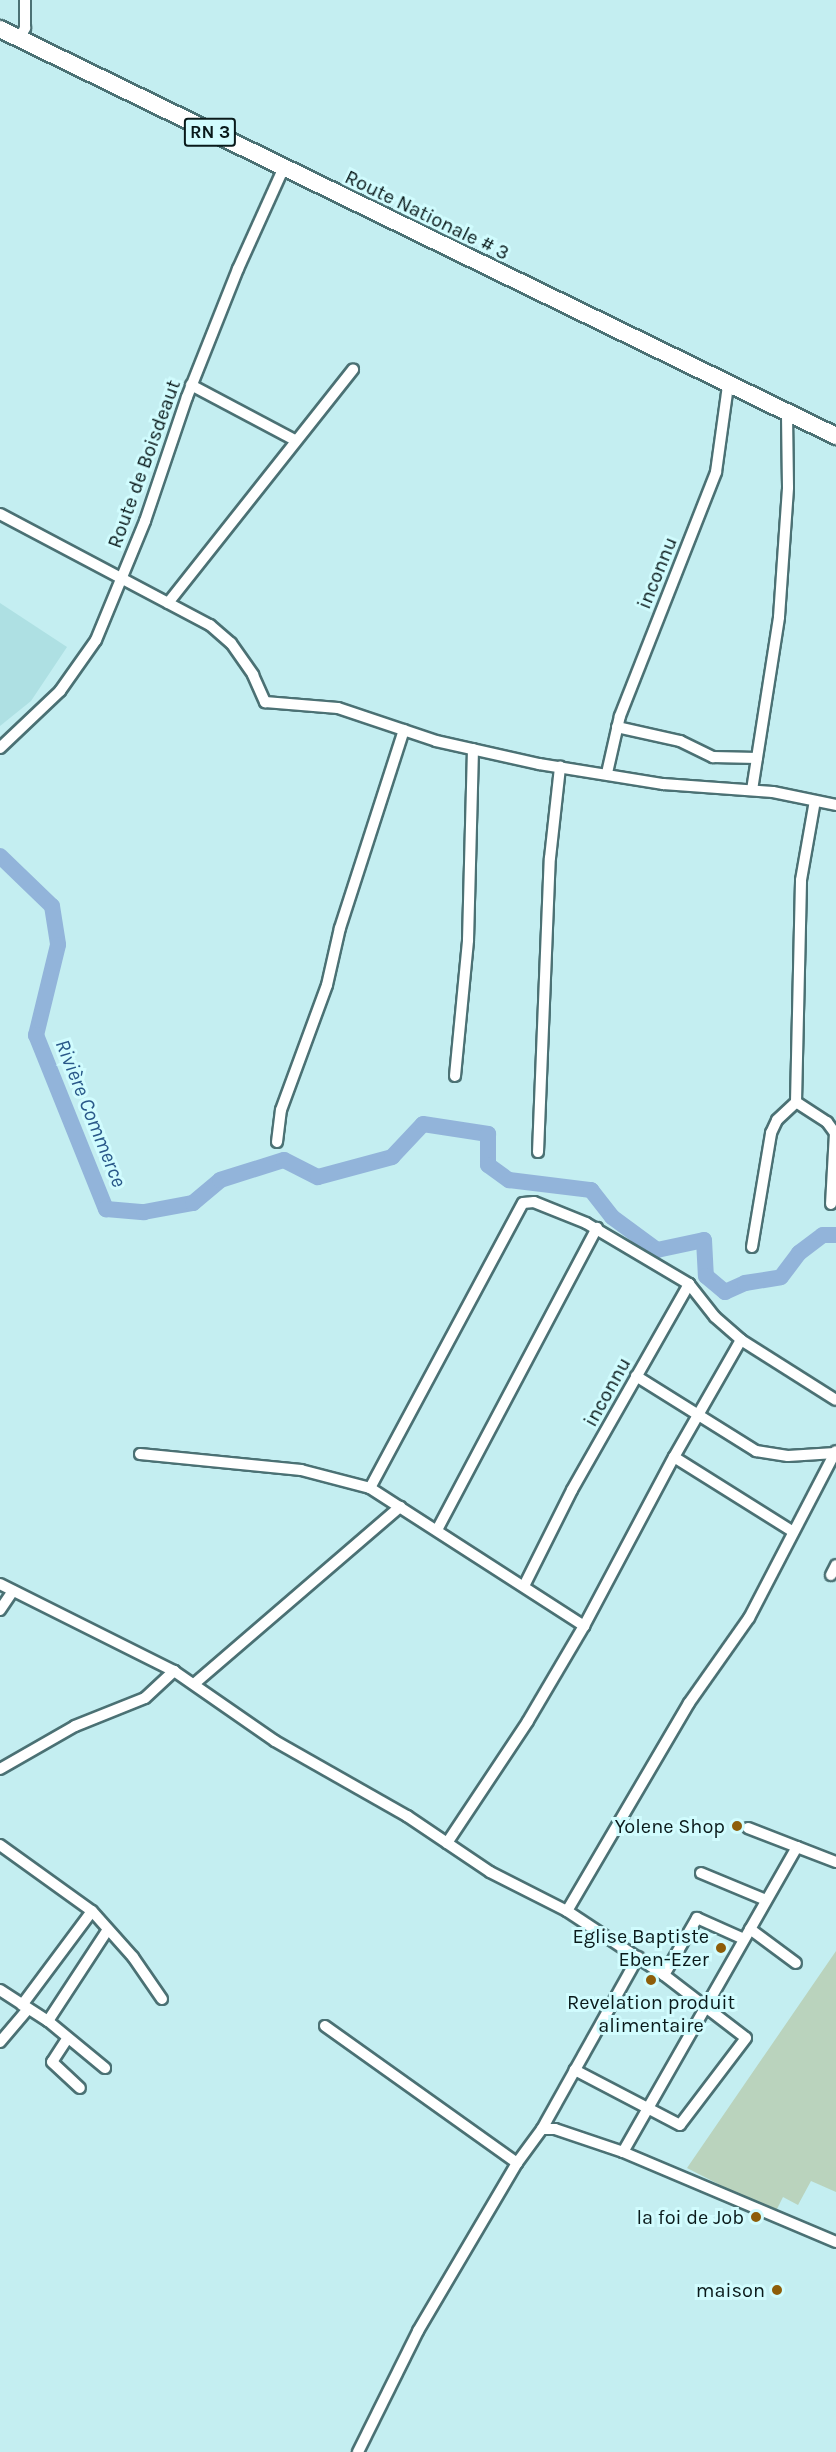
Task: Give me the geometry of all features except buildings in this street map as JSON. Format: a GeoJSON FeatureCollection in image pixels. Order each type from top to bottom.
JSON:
{"type":"FeatureCollection","features":[{"type":"Feature","properties":{"kind":"main road","name":"Route Nationale # 3"},"geometry":{"type":"LineString","coordinates":[[0,29],[836,436]]}},
{"type":"Feature","properties":{"kind":"street"},"geometry":{"type":"LineString","coordinates":[[19,39],[25,28],[25,0]]}},
{"type":"Feature","properties":{"kind":"street","name":"Route de Boisdeaut"},"geometry":{"type":"LineString","coordinates":[[0,748],[66,684],[96,640],[122,578],[191,385],[284,167]]}},
{"type":"Feature","properties":{"kind":"street"},"geometry":{"type":"LineString","coordinates":[[168,603],[295,440],[353,370]]}},
{"type":"Feature","properties":{"kind":"street"},"geometry":{"type":"LineString","coordinates":[[191,385],[295,440]]}},
{"type":"Feature","properties":{"kind":"street","name":"inconnu"},"geometry":{"type":"LineString","coordinates":[[607,772],[617,727],[716,472],[728,385]]}},
{"type":"Feature","properties":{"kind":"street"},"geometry":{"type":"LineString","coordinates":[[752,790],[780,617],[788,487],[787,413]]}},
{"type":"Feature","properties":{"kind":"street"},"geometry":{"type":"LineString","coordinates":[[0,514],[210,625],[231,643],[253,675],[265,702],[338,708],[404,730],[473,749],[560,767],[607,772],[663,784],[752,790],[836,805]]}},
{"type":"Feature","properties":{"kind":"street"},"geometry":{"type":"LineString","coordinates":[[617,727],[680,741],[713,757],[758,758]]}},
{"type":"Feature","properties":{"kind":"street"},"geometry":{"type":"LineString","coordinates":[[277,1142],[281,1110],[327,985],[340,928],[404,730]]}},
{"type":"Feature","properties":{"kind":"street"},"geometry":{"type":"LineString","coordinates":[[455,1076],[468,940],[473,749]]}},
{"type":"Feature","properties":{"kind":"street"},"geometry":{"type":"LineString","coordinates":[[538,1152],[550,858],[560,767]]}},
{"type":"Feature","properties":{"kind":"street"},"geometry":{"type":"LineString","coordinates":[[752,1246],[771,1133],[782,1114],[796,1102],[801,880],[815,801]]}},
{"type":"Feature","properties":{"kind":"street"},"geometry":{"type":"LineString","coordinates":[[796,1102],[826,1122],[835,1133],[831,1204]]}},
{"type":"Feature","properties":{"kind":"street"},"geometry":{"type":"LineString","coordinates":[[370,1488],[518,1208],[534,1202],[597,1228],[689,1284],[715,1317],[741,1340],[836,1400]]}},
{"type":"Feature","properties":{"kind":"street"},"geometry":{"type":"LineString","coordinates":[[437,1530],[597,1228]]}},
{"type":"Feature","properties":{"kind":"street","name":"inconnu"},"geometry":{"type":"LineString","coordinates":[[525,1586],[636,1376],[689,1284]]}},
{"type":"Feature","properties":{"kind":"street"},"geometry":{"type":"LineString","coordinates":[[447,1842],[528,1721],[584,1626],[674,1457],[741,1340]]}},
{"type":"Feature","properties":{"kind":"street"},"geometry":{"type":"LineString","coordinates":[[636,1376],[766,1454],[835,1452]]}},
{"type":"Feature","properties":{"kind":"street"},"geometry":{"type":"LineString","coordinates":[[567,1911],[689,1703],[749,1618],[792,1531],[835,1452]]}},
{"type":"Feature","properties":{"kind":"street"},"geometry":{"type":"LineString","coordinates":[[140,1454],[301,1470],[370,1488],[584,1626]]}},
{"type":"Feature","properties":{"kind":"street"},"geometry":{"type":"LineString","coordinates":[[674,1457],[792,1531]]}},
{"type":"Feature","properties":{"kind":"street"},"geometry":{"type":"LineString","coordinates":[[194,1684],[400,1507]]}},
{"type":"Feature","properties":{"kind":"street"},"geometry":{"type":"LineString","coordinates":[[0,1584],[174,1671],[275,1741],[447,1842],[490,1872],[567,1911],[664,1975],[746,2038],[680,2125],[647,2111],[575,2070]]}},
{"type":"Feature","properties":{"kind":"street"},"geometry":{"type":"LineString","coordinates":[[0,1610],[13,1591]]}},
{"type":"Feature","properties":{"kind":"street"},"geometry":{"type":"LineString","coordinates":[[0,1770],[75,1726],[145,1698],[174,1671]]}},
{"type":"Feature","properties":{"kind":"street"},"geometry":{"type":"LineString","coordinates":[[748,1828],[836,1862]]}},
{"type":"Feature","properties":{"kind":"street"},"geometry":{"type":"LineString","coordinates":[[0,1845],[92,1911],[133,1958],[162,1999]]}},
{"type":"Feature","properties":{"kind":"street"},"geometry":{"type":"LineString","coordinates":[[623,2152],[797,1847]]}},
{"type":"Feature","properties":{"kind":"street"},"geometry":{"type":"LineString","coordinates":[[701,1872],[766,1900]]}},
{"type":"Feature","properties":{"kind":"street"},"geometry":{"type":"LineString","coordinates":[[0,2042],[92,1911]]}},
{"type":"Feature","properties":{"kind":"street"},"geometry":{"type":"LineString","coordinates":[[664,1975],[697,1918],[747,1934],[796,1963]]}},
{"type":"Feature","properties":{"kind":"street"},"geometry":{"type":"LineString","coordinates":[[48,2021],[107,1930]]}},
{"type":"Feature","properties":{"kind":"street"},"geometry":{"type":"LineString","coordinates":[[358,2452],[418,2331],[518,2163],[542,2129],[638,1957]]}},
{"type":"Feature","properties":{"kind":"street"},"geometry":{"type":"LineString","coordinates":[[0,1990],[48,2021],[67,2039],[105,2068]]}},
{"type":"Feature","properties":{"kind":"street"},"geometry":{"type":"LineString","coordinates":[[325,2026],[518,2163]]}},
{"type":"Feature","properties":{"kind":"street"},"geometry":{"type":"LineString","coordinates":[[67,2039],[52,2062],[80,2088]]}},
{"type":"Feature","properties":{"kind":"street"},"geometry":{"type":"LineString","coordinates":[[542,2129],[555,2129],[623,2152],[836,2242]]}},
{"type":"Feature","properties":{"kind":"shaded area"},"geometry":{"type":"Polygon","coordinates":[[[0,603],[67,647],[31,701],[0,726],[0,603]]]}},
{"type":"Feature","properties":{"kind":"green space"},"geometry":{"type":"Polygon","coordinates":[[[836,1951],[836,2192],[811,2181],[798,2205],[783,2197],[775,2213],[687,2168],[836,1951]]]}},
{"type":"Feature","properties":{"kind":"waterway","name":"Rivière Commerce"},"geometry":{"type":"LineString","coordinates":[[0,856],[52,906],[58,945],[36,1035],[106,1209],[144,1212],[193,1203],[220,1180],[284,1160],[318,1177],[392,1157],[423,1124],[488,1134],[488,1165],[509,1180],[591,1190],[612,1217],[657,1250],[704,1240],[706,1276],[725,1292],[745,1283],[781,1277],[799,1253],[823,1235],[836,1235]]}},
{"type":"Feature","properties":{"kind":"place","name":"Yolene Shop"},"geometry":{"type":"Point","coordinates":[737,1826]}},
{"type":"Feature","properties":{"kind":"place","name":"Eglise Baptiste Eben-Ezer"},"geometry":{"type":"Point","coordinates":[721,1948]}},
{"type":"Feature","properties":{"kind":"place","name":"Revelation produit alimentaire"},"geometry":{"type":"Point","coordinates":[651,1980]}},
{"type":"Feature","properties":{"kind":"place","name":"la foi de Job"},"geometry":{"type":"Point","coordinates":[756,2217]}},
{"type":"Feature","properties":{"kind":"place","name":"maison"},"geometry":{"type":"Point","coordinates":[777,2290]}}]}
